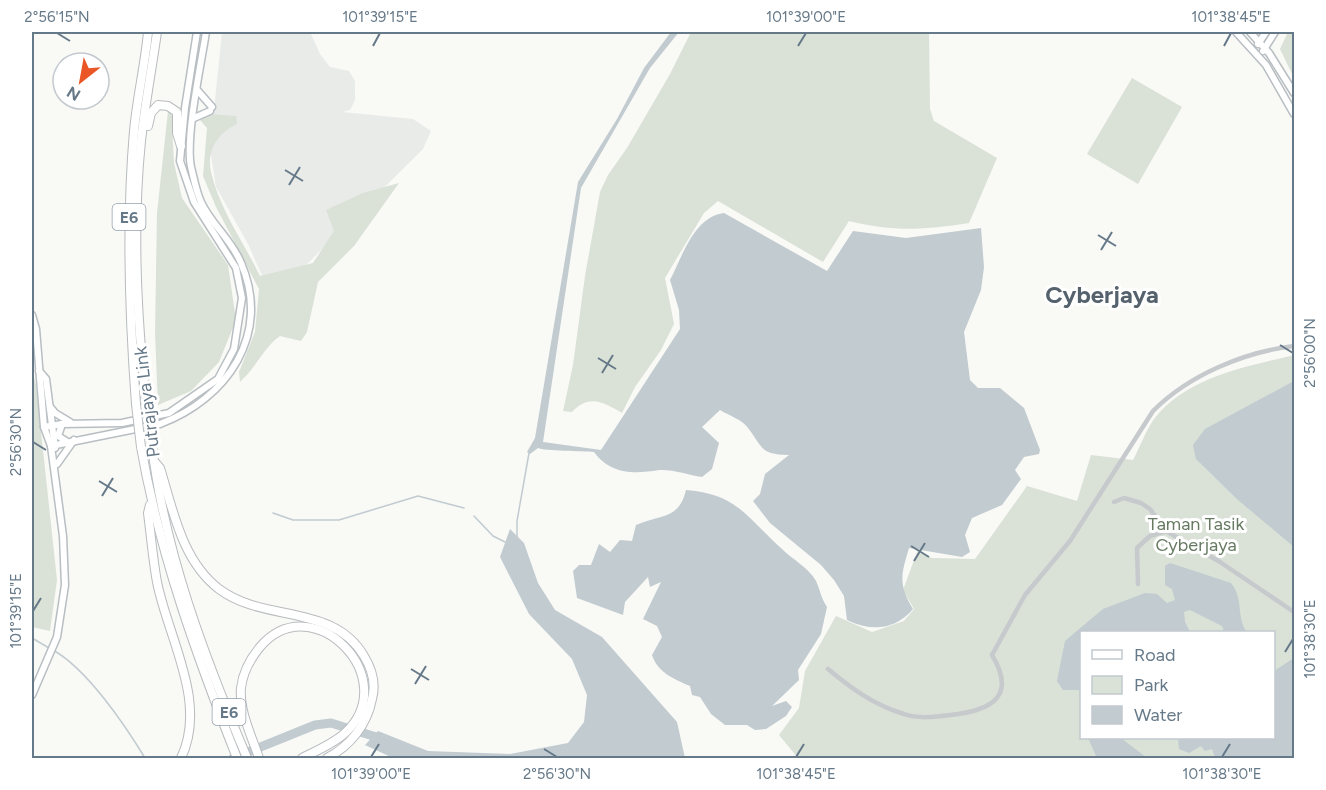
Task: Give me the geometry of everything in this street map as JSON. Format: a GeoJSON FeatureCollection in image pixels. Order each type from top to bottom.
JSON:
{"type":"FeatureCollection","features":[{"type":"Feature","properties":{"kind":"highway","name":"Putrajaya Link"},"geometry":{"type":"LineString","coordinates":[[148,32],[134,129],[129,210],[128,306],[141,447],[151,502],[201,667],[237,759]]}},
{"type":"Feature","properties":{"kind":"highway","name":"Putrajaya Link"},"geometry":{"type":"LineString","coordinates":[[157,32],[141,153],[137,305],[146,403],[154,461],[172,550],[211,666],[247,759]]}},
{"type":"Feature","properties":{"kind":"highway"},"geometry":{"type":"LineString","coordinates":[[141,153],[151,113],[161,104],[177,112],[177,134],[181,146]]}},
{"type":"Feature","properties":{"kind":"highway"},"geometry":{"type":"LineString","coordinates":[[154,461],[160,468],[184,544],[193,561],[218,588],[253,606],[329,624],[341,630],[358,647],[371,670],[374,693],[365,720],[347,744],[327,759]]}},
{"type":"Feature","properties":{"kind":"highway"},"geometry":{"type":"LineString","coordinates":[[151,502],[148,513],[157,583],[189,699],[189,728],[182,756]]}},
{"type":"Feature","properties":{"kind":"highway"},"geometry":{"type":"LineString","coordinates":[[259,759],[250,732],[241,689],[244,671],[266,640],[288,630],[314,628],[337,638],[345,645],[362,673],[363,692],[358,714],[347,732],[302,759]]}},
{"type":"Feature","properties":{"kind":"main road"},"geometry":{"type":"LineString","coordinates":[[44,427],[62,424],[122,423],[177,409],[218,379],[234,348],[242,298],[236,268],[194,202],[183,176],[181,146],[197,32]]}},
{"type":"Feature","properties":{"kind":"main road"},"geometry":{"type":"LineString","coordinates":[[52,445],[160,424],[182,415],[222,385],[242,352],[250,316],[247,281],[242,263],[202,203],[190,163],[197,90],[206,32]]}},
{"type":"Feature","properties":{"kind":"main road"},"geometry":{"type":"LineString","coordinates":[[1236,32],[1259,56],[1281,88],[1294,114]]}},
{"type":"Feature","properties":{"kind":"main road"},"geometry":{"type":"LineString","coordinates":[[1250,32],[1264,48],[1294,93]]}},
{"type":"Feature","properties":{"kind":"main road"},"geometry":{"type":"LineString","coordinates":[[1254,50],[1266,32]]}},
{"type":"Feature","properties":{"kind":"main road"},"geometry":{"type":"LineString","coordinates":[[1259,56],[1275,32]]}},
{"type":"Feature","properties":{"kind":"main road"},"geometry":{"type":"LineString","coordinates":[[194,118],[211,109],[197,90]]}},
{"type":"Feature","properties":{"kind":"main road"},"geometry":{"type":"LineString","coordinates":[[32,315],[36,329],[38,378],[44,427],[57,464],[65,530],[63,536]]}},
{"type":"Feature","properties":{"kind":"main road"},"geometry":{"type":"LineString","coordinates":[[32,695],[46,666],[59,627],[65,585],[63,536],[52,445],[50,406],[46,379],[39,370]]}},
{"type":"Feature","properties":{"kind":"main road"},"geometry":{"type":"LineString","coordinates":[[50,406],[60,416],[76,425]]}},
{"type":"Feature","properties":{"kind":"main road"},"geometry":{"type":"LineString","coordinates":[[62,424],[58,436],[70,440]]}},
{"type":"Feature","properties":{"kind":"main road"},"geometry":{"type":"LineString","coordinates":[[57,464],[70,440]]}},
{"type":"Feature","properties":{"kind":"street"},"geometry":{"type":"LineString","coordinates":[[828,669],[869,700],[914,717],[970,713],[986,709],[994,703],[1001,691],[1002,678],[992,655],[1025,595],[1070,541],[1153,411],[1164,399],[1219,366],[1293,345]]}},
{"type":"Feature","properties":{"kind":"street"},"geometry":{"type":"LineString","coordinates":[[1114,502],[1124,498],[1150,508],[1166,531],[1220,562],[1294,612]]}},
{"type":"Feature","properties":{"kind":"street"},"geometry":{"type":"LineString","coordinates":[[1138,584],[1137,548],[1150,536],[1166,531]]}},
{"type":"Feature","properties":{"kind":"shaded area"},"geometry":{"type":"Polygon","coordinates":[[[222,32],[310,32],[320,54],[330,67],[349,71],[355,81],[355,100],[350,110],[342,112],[413,119],[431,131],[423,149],[303,268],[265,282],[248,244],[216,187],[210,149],[222,32]]]}},
{"type":"Feature","properties":{"kind":"green space"},"geometry":{"type":"Polygon","coordinates":[[[691,32],[929,32],[930,109],[934,121],[997,158],[969,223],[909,229],[865,225],[849,221],[823,262],[718,201],[704,213],[665,278],[674,324],[661,350],[635,387],[622,413],[596,402],[584,403],[572,412],[563,411],[573,365],[585,276],[600,192],[670,74],[691,32]]]}},
{"type":"Feature","properties":{"kind":"green space"},"geometry":{"type":"Polygon","coordinates":[[[1288,32],[1294,32],[1294,78],[1280,49],[1288,32]]]}},
{"type":"Feature","properties":{"kind":"green space"},"geometry":{"type":"Polygon","coordinates":[[[1132,78],[1182,107],[1138,184],[1087,154],[1132,78]]]}},
{"type":"Feature","properties":{"kind":"green space"},"geometry":{"type":"Polygon","coordinates":[[[168,111],[175,118],[172,127],[174,163],[182,198],[228,265],[236,320],[219,362],[191,391],[158,405],[155,333],[157,213],[168,111]]]}},
{"type":"Feature","properties":{"kind":"green space"},"geometry":{"type":"Polygon","coordinates":[[[209,114],[236,116],[237,124],[220,137],[212,149],[211,172],[226,212],[260,276],[313,263],[334,231],[326,210],[363,193],[399,183],[354,246],[318,282],[307,332],[301,341],[280,336],[240,382],[239,372],[255,332],[259,289],[216,207],[203,176],[207,128],[200,120],[209,114]]]}},
{"type":"Feature","properties":{"kind":"green space","name":"Taman Tasik Cyberjaya"},"geometry":{"type":"Polygon","coordinates":[[[1294,355],[1294,758],[798,758],[779,735],[799,708],[805,671],[836,616],[872,632],[904,621],[914,609],[903,590],[917,552],[932,558],[975,559],[1027,486],[1077,501],[1091,455],[1133,460],[1148,428],[1168,404],[1201,383],[1238,369],[1294,355]]]}},
{"type":"Feature","properties":{"kind":"green space"},"geometry":{"type":"Polygon","coordinates":[[[32,370],[36,385],[57,580],[50,631],[32,627],[32,370]]]}},
{"type":"Feature","properties":{"kind":"water"},"geometry":{"type":"Polygon","coordinates":[[[671,32],[679,32],[650,68],[581,188],[543,442],[601,450],[680,329],[679,310],[670,280],[697,229],[714,216],[724,213],[827,271],[853,231],[906,238],[981,228],[984,267],[981,290],[964,332],[970,380],[978,388],[1000,388],[1024,408],[1040,450],[1039,454],[1024,457],[1015,470],[1021,479],[1002,505],[972,518],[965,535],[970,552],[962,557],[909,548],[902,579],[905,593],[913,609],[891,625],[865,626],[847,620],[844,596],[834,580],[821,565],[770,523],[753,501],[760,494],[765,474],[789,455],[768,452],[760,446],[746,425],[720,410],[702,427],[719,443],[712,469],[702,477],[664,470],[624,471],[608,465],[594,452],[538,448],[530,454],[527,452],[535,438],[578,182],[617,119],[644,68],[671,32]]]}},
{"type":"Feature","properties":{"kind":"water"},"geometry":{"type":"Polygon","coordinates":[[[1294,381],[1294,547],[1238,500],[1196,459],[1193,445],[1205,429],[1294,381]]]}},
{"type":"Feature","properties":{"kind":"water"},"geometry":{"type":"Polygon","coordinates":[[[686,490],[704,492],[730,502],[740,509],[809,572],[816,581],[827,607],[821,634],[798,670],[799,680],[772,706],[786,701],[792,707],[786,716],[766,729],[755,730],[747,725],[725,725],[711,714],[700,697],[692,695],[690,686],[667,675],[658,666],[652,655],[662,637],[657,626],[643,619],[661,582],[650,587],[648,577],[625,602],[623,615],[577,598],[573,571],[579,565],[591,565],[599,544],[610,552],[620,540],[632,541],[636,525],[674,511],[683,500],[686,490]]]}},
{"type":"Feature","properties":{"kind":"water"},"geometry":{"type":"Polygon","coordinates":[[[510,529],[524,543],[538,583],[555,610],[602,637],[677,722],[685,758],[393,758],[365,745],[378,731],[428,751],[510,754],[568,743],[584,722],[587,695],[572,659],[529,614],[500,557],[510,529]]]}},
{"type":"Feature","properties":{"kind":"water"},"geometry":{"type":"Polygon","coordinates":[[[1170,563],[1231,583],[1237,595],[1246,631],[1224,631],[1222,626],[1190,610],[1184,612],[1185,622],[1190,631],[1080,631],[1080,690],[1063,690],[1057,681],[1065,641],[1103,609],[1145,593],[1157,594],[1167,603],[1175,600],[1172,589],[1165,585],[1165,566],[1170,563]]]}},
{"type":"Feature","properties":{"kind":"water"},"geometry":{"type":"Polygon","coordinates":[[[1294,658],[1294,758],[1215,758],[1212,749],[1205,751],[1201,746],[1189,753],[1179,749],[1178,739],[1275,739],[1275,670],[1294,658]]]}},
{"type":"Feature","properties":{"kind":"water"},"geometry":{"type":"Polygon","coordinates":[[[1088,739],[1122,739],[1147,758],[1097,758],[1088,739]]]}},
{"type":"Feature","properties":{"kind":"waterway"},"geometry":{"type":"LineString","coordinates":[[517,538],[517,521],[529,453]]}},
{"type":"Feature","properties":{"kind":"waterway"},"geometry":{"type":"LineString","coordinates":[[273,513],[293,520],[339,520],[418,496],[464,508]]}},
{"type":"Feature","properties":{"kind":"waterway"},"geometry":{"type":"LineString","coordinates":[[474,516],[493,536],[505,542]]}},
{"type":"Feature","properties":{"kind":"waterway"},"geometry":{"type":"LineString","coordinates":[[32,638],[49,648]]}},
{"type":"Feature","properties":{"kind":"waterway"},"geometry":{"type":"LineString","coordinates":[[53,650],[79,670],[92,684],[116,714],[145,758]]}},
{"type":"Feature","properties":{"kind":"waterway"},"geometry":{"type":"LineString","coordinates":[[233,758],[315,725],[331,723],[386,740]]}},
{"type":"Feature","properties":{"kind":"district","name":"Cyberjaya"},"geometry":{"type":"Point","coordinates":[1102,295]}}]}
